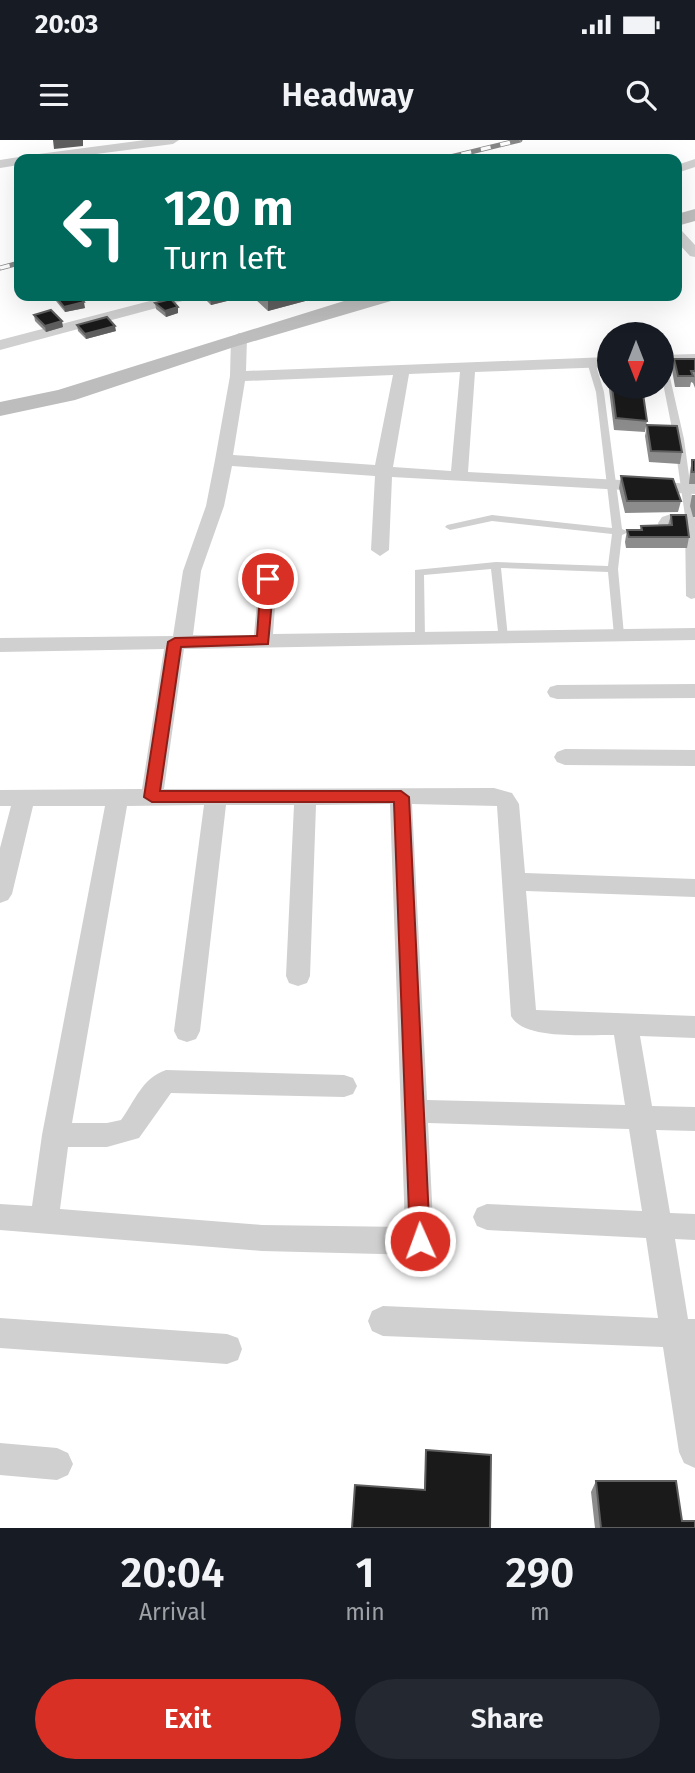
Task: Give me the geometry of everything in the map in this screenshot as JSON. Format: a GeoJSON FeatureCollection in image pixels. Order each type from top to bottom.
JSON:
{"type":"FeatureCollection","features":[{"type":"Feature","properties":{"kind":"street"},"geometry":{"type":"LineString","coordinates":[[69,154],[173,140]]}},
{"type":"Feature","properties":{"kind":"street"},"geometry":{"type":"LineString","coordinates":[[682,238],[695,253]]}},
{"type":"Feature","properties":{"kind":"street"},"geometry":{"type":"LineString","coordinates":[[0,345],[166,301]]}},
{"type":"Feature","properties":{"kind":"street"},"geometry":{"type":"LineString","coordinates":[[0,398],[327,301]]}},
{"type":"Feature","properties":{"kind":"street"},"geometry":{"type":"LineString","coordinates":[[0,409],[83,390],[239,338],[366,301]]}},
{"type":"Feature","properties":{"kind":"street"},"geometry":{"type":"LineString","coordinates":[[152,797],[191,571],[215,506],[224,460],[238,376],[239,338]]}},
{"type":"Feature","properties":{"kind":"street"},"geometry":{"type":"LineString","coordinates":[[674,360],[695,359]]}},
{"type":"Feature","properties":{"kind":"street"},"geometry":{"type":"LineString","coordinates":[[238,376],[597,362]]}},
{"type":"Feature","properties":{"kind":"street"},"geometry":{"type":"LineString","coordinates":[[459,476],[468,366]]}},
{"type":"Feature","properties":{"kind":"street"},"geometry":{"type":"LineString","coordinates":[[380,550],[386,471],[384,466],[402,370]]}},
{"type":"Feature","properties":{"kind":"street"},"geometry":{"type":"LineString","coordinates":[[224,460],[690,489]]}},
{"type":"Feature","properties":{"kind":"street"},"geometry":{"type":"LineString","coordinates":[[264,641],[268,579]]}},
{"type":"Feature","properties":{"kind":"street"},"geometry":{"type":"LineString","coordinates":[[0,645],[695,634]]}},
{"type":"Feature","properties":{"kind":"street"},"geometry":{"type":"LineString","coordinates":[[557,692],[695,691]]}},
{"type":"Feature","properties":{"kind":"street"},"geometry":{"type":"LineString","coordinates":[[565,757],[695,758]]}},
{"type":"Feature","properties":{"kind":"street"},"geometry":{"type":"LineString","coordinates":[[44,1220],[56,1135],[118,796]]}},
{"type":"Feature","properties":{"kind":"street"},"geometry":{"type":"LineString","coordinates":[[0,798],[494,796],[504,799],[508,804],[524,1016],[535,1022],[625,1027],[695,1027]]}},
{"type":"Feature","properties":{"kind":"street"},"geometry":{"type":"LineString","coordinates":[[0,894],[24,797]]}},
{"type":"Feature","properties":{"kind":"street"},"geometry":{"type":"LineString","coordinates":[[187,1031],[216,797]]}},
{"type":"Feature","properties":{"kind":"street"},"geometry":{"type":"LineString","coordinates":[[298,976],[305,797]]}},
{"type":"Feature","properties":{"kind":"street"},"geometry":{"type":"LineString","coordinates":[[0,1217],[262,1238],[420,1241],[401,797]]}},
{"type":"Feature","properties":{"kind":"street"},"geometry":{"type":"LineString","coordinates":[[513,882],[695,888]]}},
{"type":"Feature","properties":{"kind":"street"},"geometry":{"type":"LineString","coordinates":[[625,1027],[658,1226],[685,1334],[695,1452]]}},
{"type":"Feature","properties":{"kind":"street"},"geometry":{"type":"LineString","coordinates":[[56,1135],[107,1135],[130,1130],[144,1111],[156,1087],[166,1081],[344,1086]]}},
{"type":"Feature","properties":{"kind":"street"},"geometry":{"type":"LineString","coordinates":[[416,1111],[695,1119]]}},
{"type":"Feature","properties":{"kind":"street"},"geometry":{"type":"LineString","coordinates":[[487,1217],[695,1227]]}},
{"type":"Feature","properties":{"kind":"street"},"geometry":{"type":"LineString","coordinates":[[383,1321],[685,1334]]}},
{"type":"Feature","properties":{"kind":"street"},"geometry":{"type":"LineString","coordinates":[[0,1332],[228,1349]]}},
{"type":"Feature","properties":{"kind":"street"},"geometry":{"type":"LineString","coordinates":[[0,1459],[57,1464]]}},
{"type":"Feature","properties":{"kind":"lane"},"geometry":{"type":"LineString","coordinates":[[591,362],[600,392],[617,532],[613,569],[619,635]]}},
{"type":"Feature","properties":{"kind":"lane"},"geometry":{"type":"LineString","coordinates":[[670,399],[690,489],[691,596]]}},
{"type":"Feature","properties":{"kind":"lane"},"geometry":{"type":"LineString","coordinates":[[450,527],[492,518],[617,532],[663,533],[666,530],[664,519],[690,519]]}},
{"type":"Feature","properties":{"kind":"lane"},"geometry":{"type":"LineString","coordinates":[[420,639],[419,572],[496,565],[613,569]]}},
{"type":"Feature","properties":{"kind":"lane"},"geometry":{"type":"LineString","coordinates":[[496,565],[503,638]]}},
{"type":"Feature","properties":{"kind":"building"},"geometry":{"type":"Polygon","coordinates":[[[59,301],[84,302],[64,307],[59,301]]]}},
{"type":"Feature","properties":{"kind":"building"},"geometry":{"type":"Polygon","coordinates":[[[173,301],[178,307],[165,311],[155,303],[173,301]]]}},
{"type":"Feature","properties":{"kind":"building"},"geometry":{"type":"Polygon","coordinates":[[[51,310],[62,321],[45,326],[34,315],[51,310]]]}},
{"type":"Feature","properties":{"kind":"building"},"geometry":{"type":"Polygon","coordinates":[[[107,317],[115,326],[85,334],[77,325],[107,317]]]}},
{"type":"Feature","properties":{"kind":"building"},"geometry":{"type":"Polygon","coordinates":[[[674,359],[695,359],[695,371],[691,371],[693,376],[678,376],[674,359]]]}},
{"type":"Feature","properties":{"kind":"building"},"geometry":{"type":"Polygon","coordinates":[[[614,399],[644,399],[647,421],[616,418],[614,399]]]}},
{"type":"Feature","properties":{"kind":"building"},"geometry":{"type":"Polygon","coordinates":[[[647,425],[677,426],[682,452],[651,451],[647,425]]]}},
{"type":"Feature","properties":{"kind":"building"},"geometry":{"type":"Polygon","coordinates":[[[692,460],[695,460],[695,472],[692,472],[692,460]]]}},
{"type":"Feature","properties":{"kind":"building"},"geometry":{"type":"Polygon","coordinates":[[[621,476],[673,479],[681,501],[627,501],[621,476]]]}},
{"type":"Feature","properties":{"kind":"building"},"geometry":{"type":"Polygon","coordinates":[[[671,515],[686,515],[689,537],[629,537],[627,530],[642,530],[641,526],[672,525],[671,515]]]}},
{"type":"Feature","properties":{"kind":"building"},"geometry":{"type":"Polygon","coordinates":[[[426,1450],[491,1455],[490,1528],[352,1528],[355,1485],[425,1490],[426,1450]]]}},
{"type":"Feature","properties":{"kind":"building"},"geometry":{"type":"Polygon","coordinates":[[[596,1481],[676,1481],[682,1521],[695,1521],[695,1528],[601,1528],[596,1481]]]}},
{"type":"Feature","properties":{"kind":"railway"},"geometry":{"type":"LineString","coordinates":[[463,154],[520,140]]}},
{"type":"Feature","properties":{"kind":"railway"},"geometry":{"type":"LineString","coordinates":[[0,268],[14,264]]}},
{"type":"Feature","properties":{"kind":"route"},"geometry":{"type":"LineString","coordinates":[[268,579],[264,641],[175,642],[152,797],[401,797],[420,1241]]}}]}
